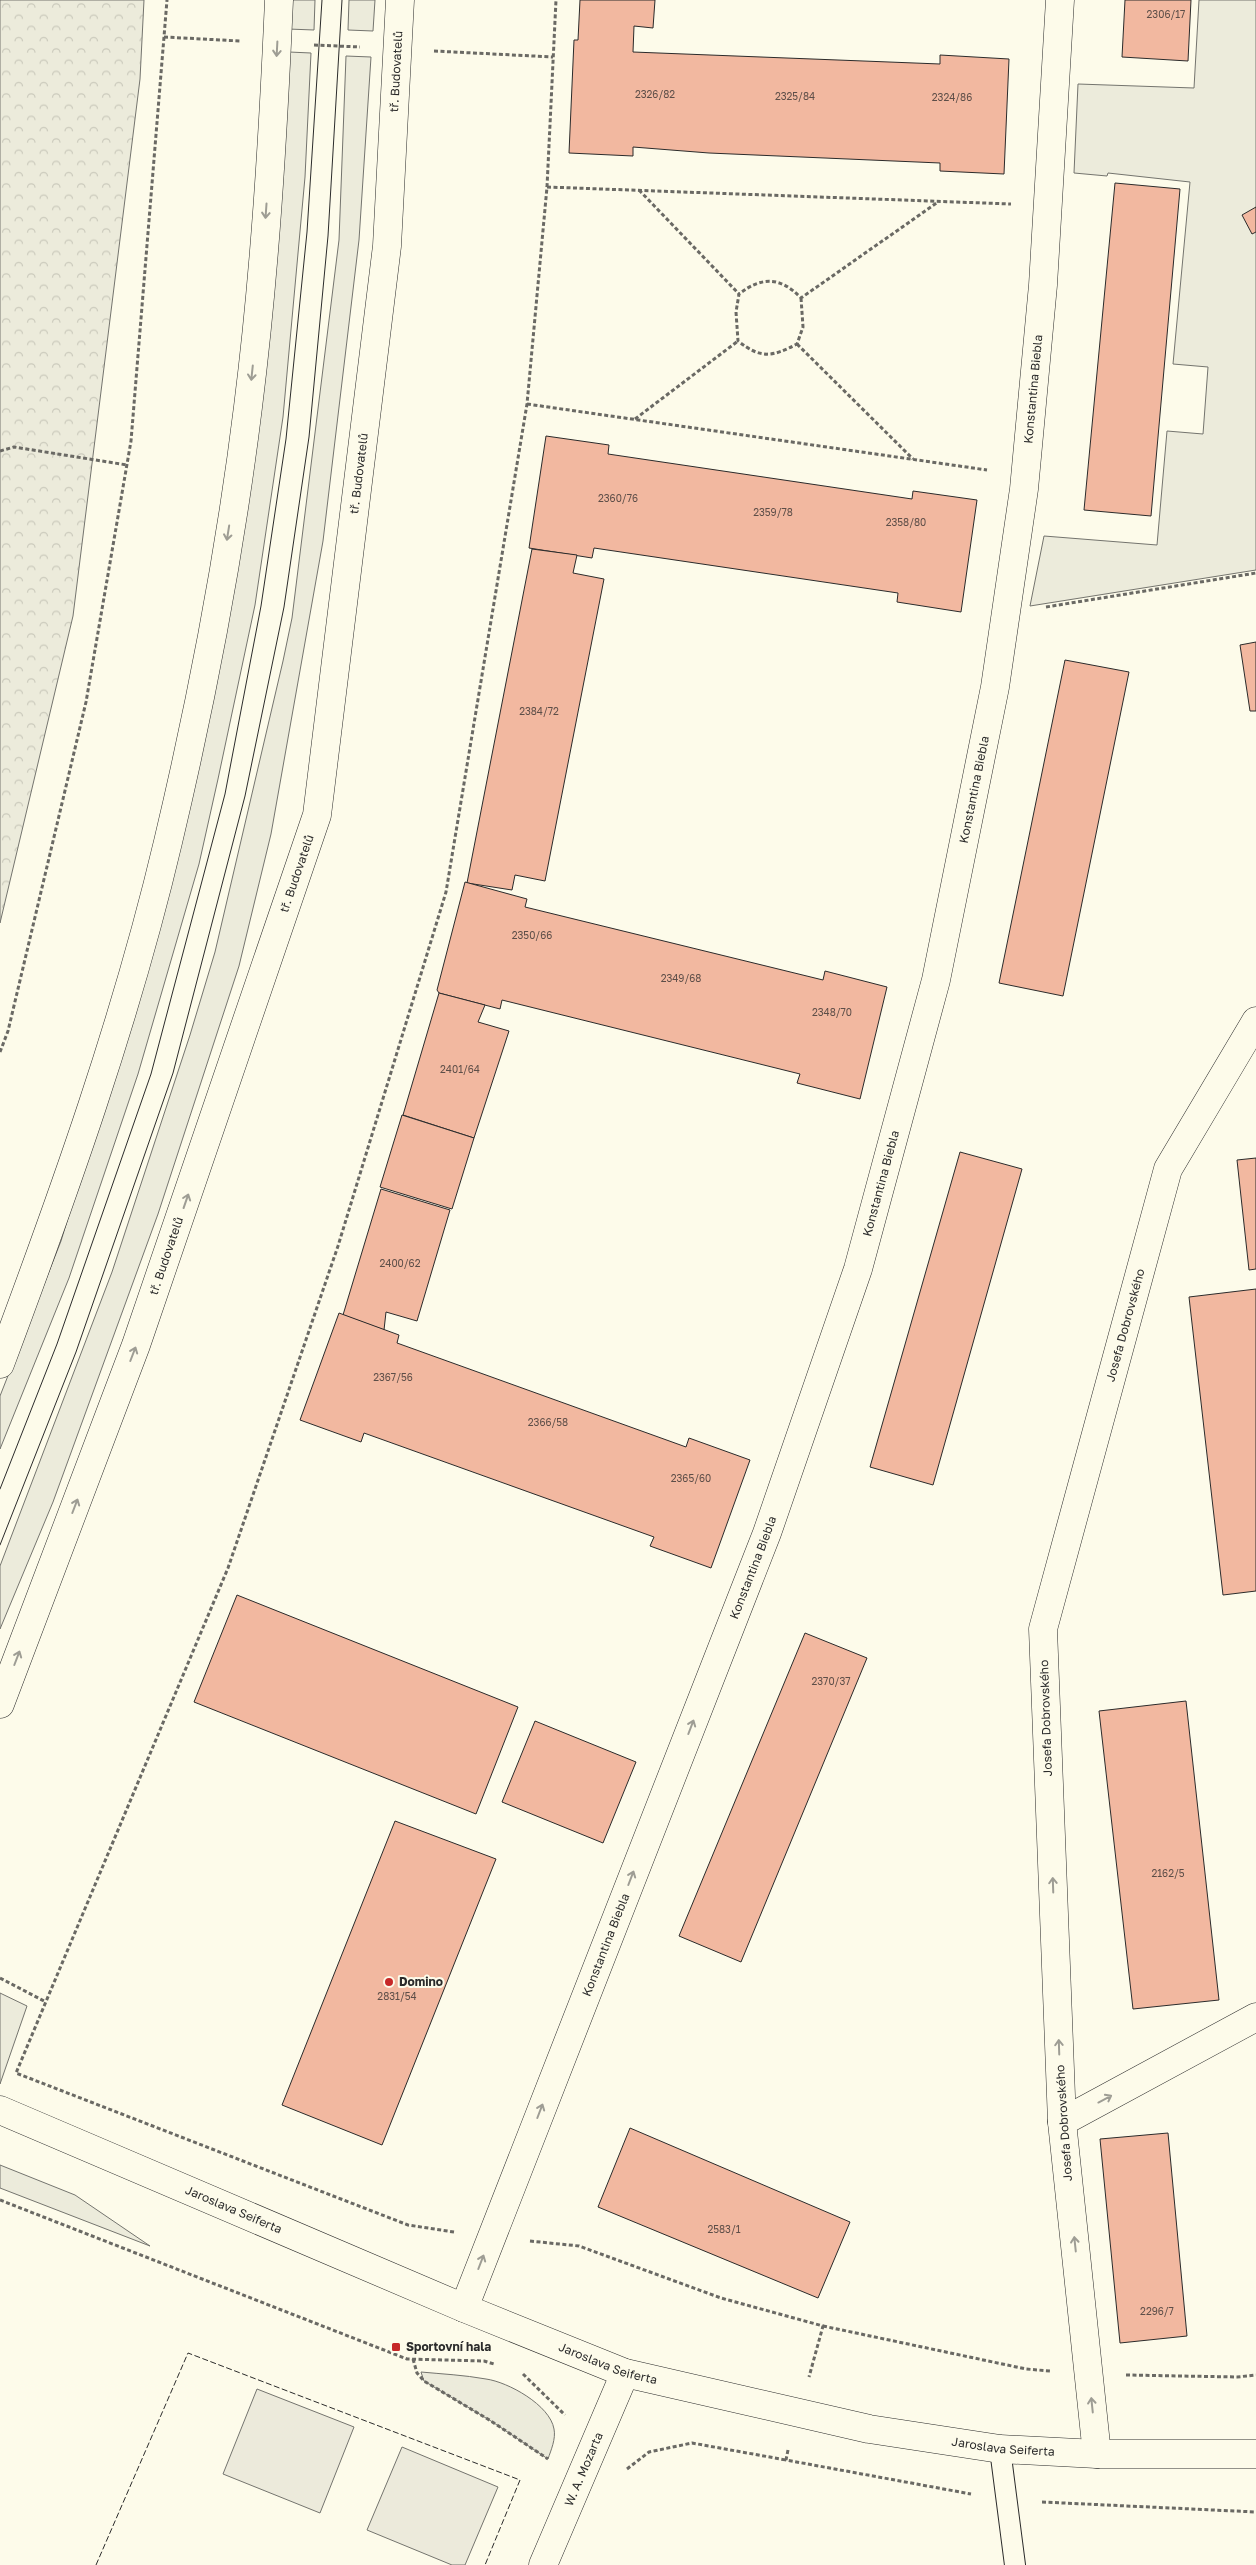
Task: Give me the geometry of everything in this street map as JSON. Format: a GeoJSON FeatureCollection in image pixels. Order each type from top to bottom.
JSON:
{"type":"FeatureCollection","features":[{"type":"Feature","properties":{"kind":"street"},"geometry":{"type":"LineString","coordinates":[[0,1364],[73,1169],[127,993],[168,845],[200,697],[248,408],[263,264],[279,0]]}},
{"type":"Feature","properties":{"kind":"street","name":"tř. Budovatelů"},"geometry":{"type":"LineString","coordinates":[[0,1704],[136,1345],[317,815],[387,246],[400,0]]}},
{"type":"Feature","properties":{"kind":"street","name":"Konstantina Biebla"},"geometry":{"type":"LineString","coordinates":[[464,2308],[767,1532],[858,1269],[936,980],[995,687],[1026,476],[1048,206],[1060,0]]}},
{"type":"Feature","properties":{"kind":"street","name":"Josefa Dobrovského"},"geometry":{"type":"LineString","coordinates":[[1097,2454],[1062,2122],[1043,1630],[1168,1169],[1256,1021]]}},
{"type":"Feature","properties":{"kind":"street"},"geometry":{"type":"LineString","coordinates":[[1062,2122],[1256,2017]]}},
{"type":"Feature","properties":{"kind":"street","name":"Jaroslava Seiferta"},"geometry":{"type":"LineString","coordinates":[[0,2110],[464,2308],[625,2373],[869,2429],[1000,2449],[1097,2454],[1256,2454]]}},
{"type":"Feature","properties":{"kind":"street","name":"W. A. Mozarta"},"geometry":{"type":"LineString","coordinates":[[543,2565],[625,2373]]}},
{"type":"Feature","properties":{"kind":"lane"},"geometry":{"type":"LineString","coordinates":[[1000,2449],[1015,2565]]}},
{"type":"Feature","properties":{"kind":"path"},"geometry":{"type":"LineString","coordinates":[[0,1052],[8,1031],[86,702],[131,441],[167,0]]}},
{"type":"Feature","properties":{"kind":"path"},"geometry":{"type":"LineString","coordinates":[[408,2225],[16,2072],[228,1568],[338,1246],[446,892],[527,404],[547,187],[556,0]]}},
{"type":"Feature","properties":{"kind":"path"},"geometry":{"type":"LineString","coordinates":[[547,187],[1048,206]]}},
{"type":"Feature","properties":{"kind":"path"},"geometry":{"type":"LineString","coordinates":[[639,190],[740,294]]}},
{"type":"Feature","properties":{"kind":"path"},"geometry":{"type":"LineString","coordinates":[[801,298],[938,202]]}},
{"type":"Feature","properties":{"kind":"path"},"geometry":{"type":"LineString","coordinates":[[770,281],[789,286],[801,298],[803,327],[797,344],[777,354],[753,353],[738,341],[736,312],[740,294],[750,286],[770,281]]}},
{"type":"Feature","properties":{"kind":"path"},"geometry":{"type":"LineString","coordinates":[[634,419],[738,341]]}},
{"type":"Feature","properties":{"kind":"path"},"geometry":{"type":"LineString","coordinates":[[797,344],[913,459]]}},
{"type":"Feature","properties":{"kind":"path"},"geometry":{"type":"LineString","coordinates":[[527,404],[1026,476]]}},
{"type":"Feature","properties":{"kind":"path"},"geometry":{"type":"LineString","coordinates":[[0,451],[14,447],[127,465]]}},
{"type":"Feature","properties":{"kind":"path"},"geometry":{"type":"LineString","coordinates":[[1006,614],[1256,573]]}},
{"type":"Feature","properties":{"kind":"path"},"geometry":{"type":"LineString","coordinates":[[0,1978],[44,2002]]}},
{"type":"Feature","properties":{"kind":"path"},"geometry":{"type":"LineString","coordinates":[[0,2200],[407,2359],[484,2361],[501,2366]]}},
{"type":"Feature","properties":{"kind":"path"},"geometry":{"type":"LineString","coordinates":[[823,2326],[1026,2369],[1089,2375],[1256,2375]]}},
{"type":"Feature","properties":{"kind":"path"},"geometry":{"type":"LineString","coordinates":[[413,2359],[417,2373],[424,2381],[491,2421],[555,2465]]}},
{"type":"Feature","properties":{"kind":"path"},"geometry":{"type":"LineString","coordinates":[[518,2370],[566,2416],[565,2424]]}},
{"type":"Feature","properties":{"kind":"path"},"geometry":{"type":"LineString","coordinates":[[623,2472],[650,2452],[692,2443],[786,2460]]}},
{"type":"Feature","properties":{"kind":"green space"},"geometry":{"type":"Polygon","coordinates":[[[0,0],[144,0],[140,79],[73,616],[0,923],[0,0]]]}},
{"type":"Feature","properties":{"kind":"green space"},"geometry":{"type":"Polygon","coordinates":[[[290,0],[315,0],[314,30],[288,29],[290,0]]]}},
{"type":"Feature","properties":{"kind":"green space"},"geometry":{"type":"Polygon","coordinates":[[[349,0],[375,0],[373,31],[348,30],[349,0]]]}},
{"type":"Feature","properties":{"kind":"green space"},"geometry":{"type":"Polygon","coordinates":[[[1199,0],[1256,0],[1256,570],[1030,606],[1044,536],[1157,545],[1167,431],[1203,434],[1208,367],[1173,364],[1190,182],[1108,173],[1107,176],[1074,173],[1078,84],[1194,88],[1199,0]]]}},
{"type":"Feature","properties":{"kind":"green space"},"geometry":{"type":"Polygon","coordinates":[[[289,52],[311,53],[305,177],[283,417],[255,605],[199,864],[138,1074],[69,1278],[0,1449],[0,1396],[61,1241],[167,892],[289,52]]]}},
{"type":"Feature","properties":{"kind":"green space"},"geometry":{"type":"Polygon","coordinates":[[[346,56],[371,57],[359,240],[323,541],[271,834],[239,966],[158,1214],[53,1502],[0,1629],[0,1566],[112,1272],[190,1035],[215,952],[283,661],[292,618],[339,240],[346,56]]]}},
{"type":"Feature","properties":{"kind":"green space"},"geometry":{"type":"Polygon","coordinates":[[[0,1993],[27,2006],[0,2084],[0,1993]]]}},
{"type":"Feature","properties":{"kind":"green space"},"geometry":{"type":"Polygon","coordinates":[[[0,2165],[75,2195],[150,2246],[0,2188],[0,2165]]]}},
{"type":"Feature","properties":{"kind":"green space"},"geometry":{"type":"Polygon","coordinates":[[[421,2372],[470,2376],[495,2381],[527,2396],[545,2411],[554,2429],[554,2441],[548,2459],[491,2421],[424,2381],[421,2372]]]}},
{"type":"Feature","properties":{"kind":"shaded area"},"geometry":{"type":"Polygon","coordinates":[[[257,2389],[354,2427],[320,2513],[223,2474],[257,2389]]]}},
{"type":"Feature","properties":{"kind":"shaded area"},"geometry":{"type":"Polygon","coordinates":[[[402,2447],[498,2487],[465,2565],[452,2565],[367,2530],[402,2447]]]}},
{"type":"Feature","properties":{"kind":"building"},"geometry":{"type":"Polygon","coordinates":[[[580,0],[655,0],[653,28],[634,26],[633,52],[940,64],[940,55],[1009,59],[1004,174],[940,171],[940,163],[709,153],[633,147],[633,156],[569,153],[574,40],[578,40],[580,0]]]}},
{"type":"Feature","properties":{"kind":"building"},"geometry":{"type":"Polygon","coordinates":[[[1125,0],[1191,0],[1188,61],[1122,57],[1125,0]]]}},
{"type":"Feature","properties":{"kind":"building"},"geometry":{"type":"Polygon","coordinates":[[[1115,183],[1180,189],[1151,516],[1084,510],[1115,183]]]}},
{"type":"Feature","properties":{"kind":"building"},"geometry":{"type":"Polygon","coordinates":[[[1256,207],[1256,232],[1252,234],[1242,215],[1256,207]]]}},
{"type":"Feature","properties":{"kind":"building"},"geometry":{"type":"Polygon","coordinates":[[[546,436],[609,445],[608,454],[912,499],[913,491],[977,500],[961,612],[897,602],[898,593],[594,548],[592,558],[529,548],[546,436]]]}},
{"type":"Feature","properties":{"kind":"building"},"geometry":{"type":"Polygon","coordinates":[[[532,549],[577,555],[573,573],[604,579],[545,881],[515,875],[512,890],[467,883],[532,549]]]}},
{"type":"Feature","properties":{"kind":"building"},"geometry":{"type":"Polygon","coordinates":[[[1256,642],[1256,711],[1250,711],[1240,645],[1256,642]]]}},
{"type":"Feature","properties":{"kind":"building"},"geometry":{"type":"Polygon","coordinates":[[[1065,660],[1129,672],[1063,996],[999,983],[1065,660]]]}},
{"type":"Feature","properties":{"kind":"building"},"geometry":{"type":"Polygon","coordinates":[[[465,882],[527,899],[525,907],[823,980],[825,971],[887,987],[860,1099],[797,1083],[800,1074],[502,1000],[500,1009],[439,993],[437,990],[465,882]]]}},
{"type":"Feature","properties":{"kind":"building"},"geometry":{"type":"Polygon","coordinates":[[[439,993],[485,1005],[478,1022],[509,1031],[474,1138],[403,1115],[439,993]]]}},
{"type":"Feature","properties":{"kind":"building"},"geometry":{"type":"Polygon","coordinates":[[[402,1115],[474,1138],[452,1209],[380,1187],[402,1115]]]}},
{"type":"Feature","properties":{"kind":"building"},"geometry":{"type":"Polygon","coordinates":[[[960,1152],[1022,1169],[933,1485],[870,1467],[960,1152]]]}},
{"type":"Feature","properties":{"kind":"building"},"geometry":{"type":"Polygon","coordinates":[[[1256,1158],[1256,1269],[1249,1270],[1237,1160],[1256,1158]]]}},
{"type":"Feature","properties":{"kind":"building"},"geometry":{"type":"Polygon","coordinates":[[[381,1189],[450,1210],[417,1321],[386,1312],[384,1330],[343,1315],[381,1189]]]}},
{"type":"Feature","properties":{"kind":"building"},"geometry":{"type":"Polygon","coordinates":[[[1256,1289],[1256,1591],[1223,1595],[1189,1297],[1256,1289]]]}},
{"type":"Feature","properties":{"kind":"building"},"geometry":{"type":"Polygon","coordinates":[[[339,1313],[399,1335],[397,1343],[686,1447],[689,1438],[750,1460],[711,1568],[650,1546],[654,1537],[364,1433],[361,1442],[300,1420],[339,1313]]]}},
{"type":"Feature","properties":{"kind":"building"},"geometry":{"type":"Polygon","coordinates":[[[237,1595],[518,1707],[476,1814],[194,1702],[237,1595]]]}},
{"type":"Feature","properties":{"kind":"building"},"geometry":{"type":"Polygon","coordinates":[[[805,1633],[867,1658],[741,1962],[679,1936],[805,1633]]]}},
{"type":"Feature","properties":{"kind":"building"},"geometry":{"type":"Polygon","coordinates":[[[1186,1701],[1219,2000],[1133,2009],[1099,1711],[1186,1701]]]}},
{"type":"Feature","properties":{"kind":"building"},"geometry":{"type":"Polygon","coordinates":[[[535,1721],[636,1762],[603,1843],[502,1802],[535,1721]]]}},
{"type":"Feature","properties":{"kind":"building","name":"Domino"},"geometry":{"type":"Polygon","coordinates":[[[395,1821],[496,1859],[382,2145],[282,2105],[395,1821]]]}},
{"type":"Feature","properties":{"kind":"building"},"geometry":{"type":"Polygon","coordinates":[[[630,2128],[850,2222],[818,2298],[598,2207],[630,2128]]]}},
{"type":"Feature","properties":{"kind":"building"},"geometry":{"type":"Polygon","coordinates":[[[1168,2133],[1187,2336],[1120,2343],[1100,2139],[1168,2133]]]}},
{"type":"Feature","properties":{"kind":"tram line"},"geometry":{"type":"LineString","coordinates":[[0,1489],[57,1344],[151,1074],[225,794],[261,606],[286,439],[307,232],[322,0]]}},
{"type":"Feature","properties":{"kind":"tram line"},"geometry":{"type":"LineString","coordinates":[[0,1545],[76,1352],[173,1073],[245,796],[284,607],[309,437],[328,236],[342,0]]}},
{"type":"Feature","properties":{"kind":"fence"},"geometry":{"type":"LineString","coordinates":[[96,2565],[188,2353],[520,2480],[485,2565]]}},
{"type":"Feature","properties":{"kind":"place","name":"Domino"},"geometry":{"type":"Point","coordinates":[389,1982]}},
{"type":"Feature","properties":{"kind":"place","name":"Sportovní hala"},"geometry":{"type":"Point","coordinates":[396,2347]}}]}
